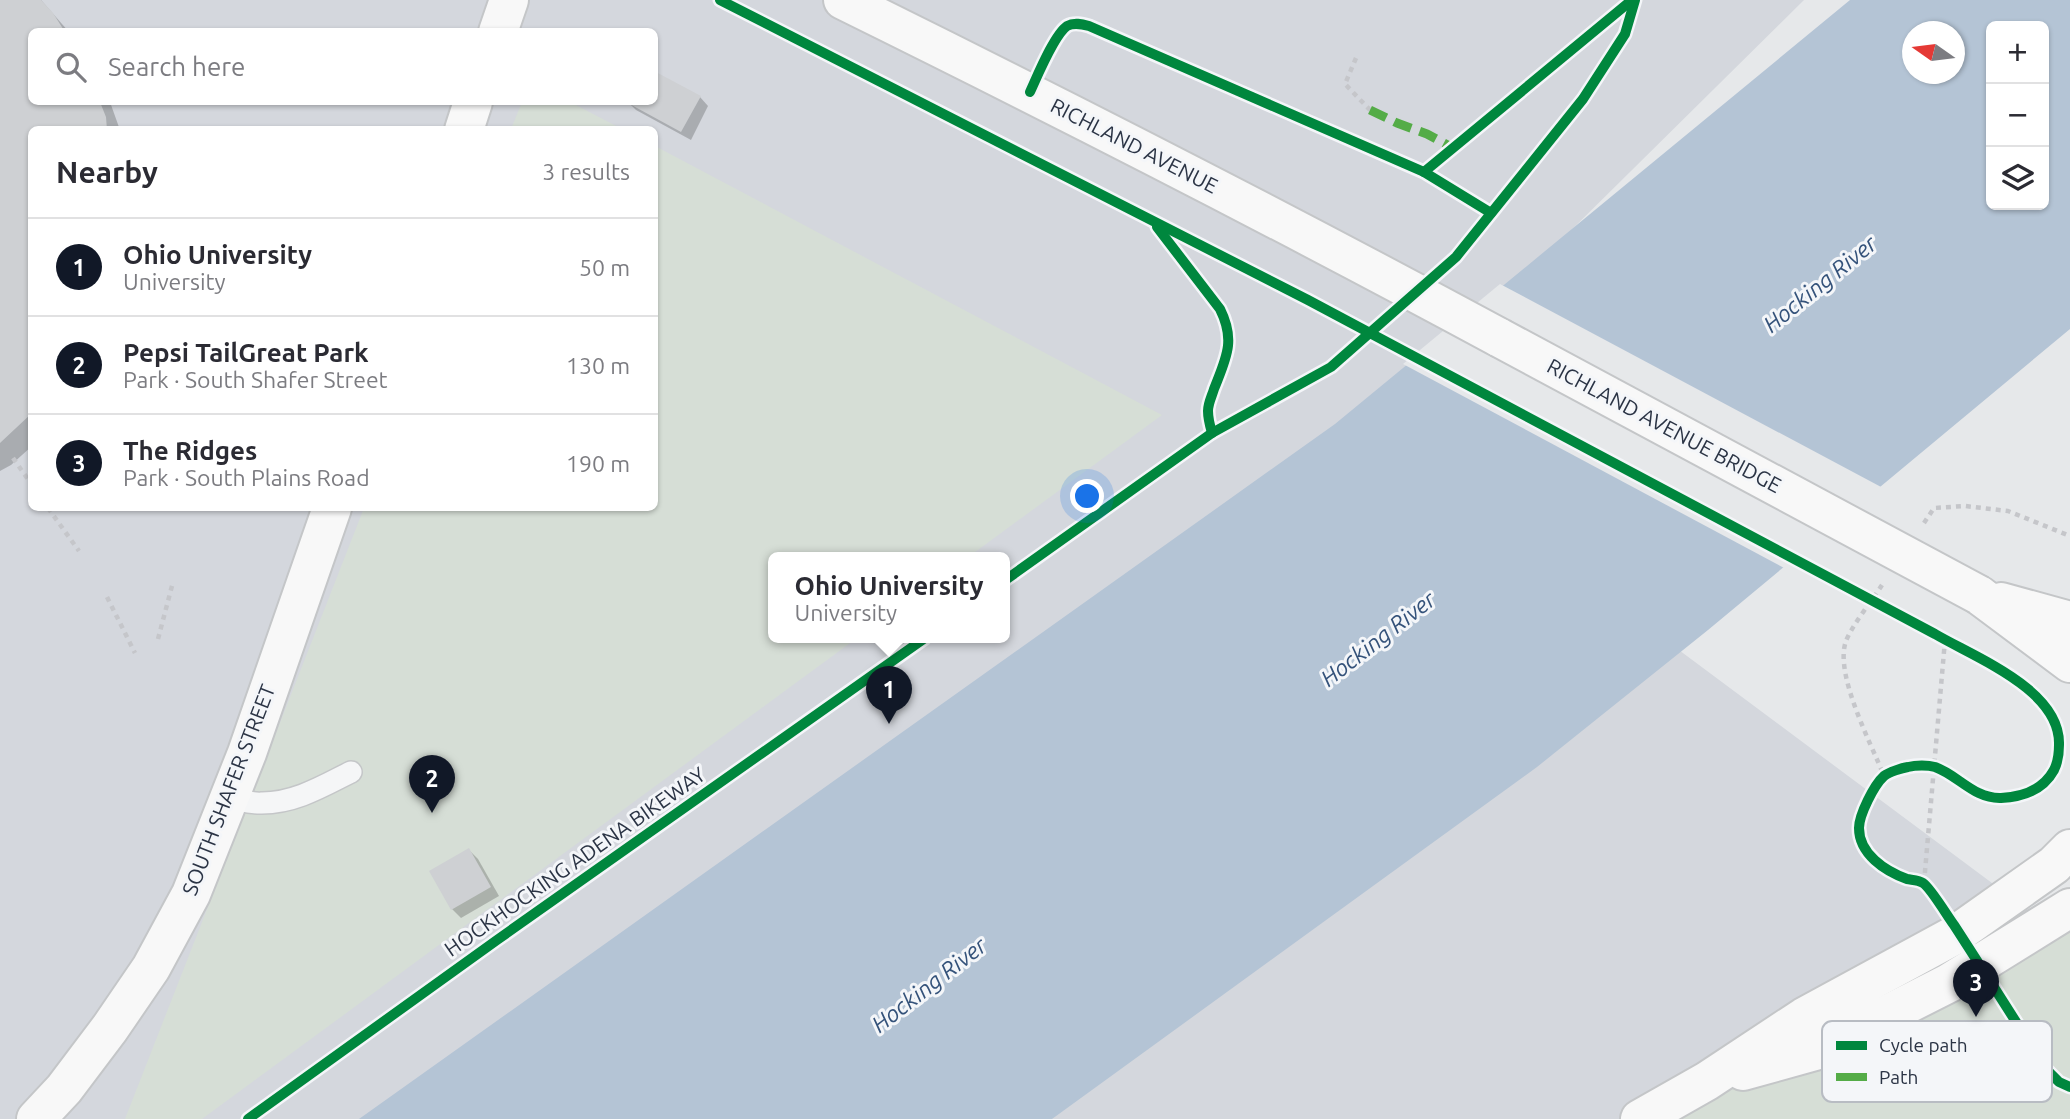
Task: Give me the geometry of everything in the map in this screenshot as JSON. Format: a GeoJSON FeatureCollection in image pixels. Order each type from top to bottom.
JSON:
{"type":"FeatureCollection","features":[{"type":"Feature","properties":{"kind":"main road"},"geometry":{"type":"LineString","coordinates":[[499,28],[509,0]]}},
{"type":"Feature","properties":{"kind":"main road","name":"RICHLAND AVENUE"},"geometry":{"type":"LineString","coordinates":[[843,0],[1349,256]]}},
{"type":"Feature","properties":{"kind":"main road"},"geometry":{"type":"LineString","coordinates":[[465,126],[472,105]]}},
{"type":"Feature","properties":{"kind":"main road","name":"RICHLAND AVENUE BRIDGE"},"geometry":{"type":"LineString","coordinates":[[1349,256],[1979,595]]}},
{"type":"Feature","properties":{"kind":"main road","name":"SOUTH SHAFER STREET"},"geometry":{"type":"LineString","coordinates":[[36,1119],[64,1088],[110,1028],[150,968],[191,894],[229,798],[331,511]]}},
{"type":"Feature","properties":{"kind":"main road"},"geometry":{"type":"LineString","coordinates":[[1979,595],[2070,621]]}},
{"type":"Feature","properties":{"kind":"main road"},"geometry":{"type":"LineString","coordinates":[[1979,595],[2070,663]]}},
{"type":"Feature","properties":{"kind":"main road"},"geometry":{"type":"LineString","coordinates":[[1640,1119],[1707,1081],[1804,1017],[1955,935],[2054,865],[2070,849]]}},
{"type":"Feature","properties":{"kind":"main road"},"geometry":{"type":"LineString","coordinates":[[1874,1021],[1949,983],[2070,908]]}},
{"type":"Feature","properties":{"kind":"main road"},"geometry":{"type":"LineString","coordinates":[[1707,1081],[1822,1047]]}},
{"type":"Feature","properties":{"kind":"lane"},"geometry":{"type":"LineString","coordinates":[[229,798],[262,803],[284,800],[310,793],[351,772]]}},
{"type":"Feature","properties":{"kind":"path"},"geometry":{"type":"LineString","coordinates":[[1356,58],[1345,84],[1370,110]]}},
{"type":"Feature","properties":{"kind":"path"},"geometry":{"type":"LineString","coordinates":[[13,458],[28,479]]}},
{"type":"Feature","properties":{"kind":"path"},"geometry":{"type":"LineString","coordinates":[[50,511],[79,551]]}},
{"type":"Feature","properties":{"kind":"path"},"geometry":{"type":"LineString","coordinates":[[158,639],[173,582]]}},
{"type":"Feature","properties":{"kind":"path"},"geometry":{"type":"LineString","coordinates":[[1861,595],[1886,608]]}},
{"type":"Feature","properties":{"kind":"path"},"geometry":{"type":"LineString","coordinates":[[107,597],[135,653]]}},
{"type":"Feature","properties":{"kind":"path"},"geometry":{"type":"LineString","coordinates":[[1924,886],[1938,769],[1940,637],[1956,646]]}},
{"type":"Feature","properties":{"kind":"path"},"geometry":{"type":"LineString","coordinates":[[1920,766],[1938,769]]}},
{"type":"Feature","properties":{"kind":"path"},"geometry":{"type":"LineString","coordinates":[[1877,787],[1884,776],[1897,771]]}},
{"type":"Feature","properties":{"kind":"shaded area"},"geometry":{"type":"Polygon","coordinates":[[[0,0],[1804,0],[1375,424],[2070,941],[2070,1119],[0,1119],[0,0]]]}},
{"type":"Feature","properties":{"kind":"shaded area"},"geometry":{"type":"Polygon","coordinates":[[[521,105],[576,105],[616,126],[512,126],[521,105]]]}},
{"type":"Feature","properties":{"kind":"shaded area"},"geometry":{"type":"Polygon","coordinates":[[[658,148],[1162,415],[975,552],[768,552],[768,643],[850,643],[202,1119],[125,1119],[363,511],[658,511],[658,148]]]}},
{"type":"Feature","properties":{"kind":"shaded area"},"geometry":{"type":"Polygon","coordinates":[[[2070,908],[2070,1119],[1640,1119],[1822,1030],[1822,1102],[2052,1102],[2052,1021],[1840,1021],[2070,908]]]}},
{"type":"Feature","properties":{"kind":"water","name":"Hocking River"},"geometry":{"type":"Polygon","coordinates":[[[1850,0],[2070,0],[2070,329],[1708,630],[1537,767],[1052,1119],[359,1119],[1335,424],[1850,0]]]}},
{"type":"Feature","properties":{"kind":"pier"},"geometry":{"type":"Polygon","coordinates":[[[1500,284],[1883,488],[1786,569],[1403,364],[1500,284]]]}},
{"type":"Feature","properties":{"kind":"building"},"geometry":{"type":"Polygon","coordinates":[[[0,0],[41,0],[62,28],[28,28],[28,105],[101,105],[107,126],[28,126],[28,417],[0,443],[0,0]]]}},
{"type":"Feature","properties":{"kind":"building"},"geometry":{"type":"Polygon","coordinates":[[[658,73],[701,96],[681,132],[632,105],[658,105],[658,73]]]}},
{"type":"Feature","properties":{"kind":"building"},"geometry":{"type":"Polygon","coordinates":[[[469,848],[491,887],[451,910],[429,871],[469,848]]]}},
{"type":"Feature","properties":{"kind":"marked path"},"geometry":{"type":"LineString","coordinates":[[1370,110],[1453,148]]}},
{"type":"Feature","properties":{"kind":"cycle path"},"geometry":{"type":"LineString","coordinates":[[720,0],[1308,300],[1993,665],[2031,692],[2046,708],[2056,725],[2059,745],[2054,770],[2044,783],[2017,796],[1991,797],[1974,791],[1935,767],[1905,768],[1889,773],[1880,780],[1864,808],[1859,828],[1863,846],[1875,860],[1899,876],[1921,882],[1930,890],[2015,1021]]}},
{"type":"Feature","properties":{"kind":"cycle path"},"geometry":{"type":"LineString","coordinates":[[1424,172],[1632,0]]}},
{"type":"Feature","properties":{"kind":"cycle path"},"geometry":{"type":"LineString","coordinates":[[1010,577],[1212,433],[1331,367],[1456,257],[1583,99],[1625,34],[1635,0]]}},
{"type":"Feature","properties":{"kind":"cycle path"},"geometry":{"type":"LineString","coordinates":[[1030,92],[1062,31],[1072,24],[1086,25],[1424,172],[1491,213]]}},
{"type":"Feature","properties":{"kind":"cycle path"},"geometry":{"type":"LineString","coordinates":[[1157,227],[1220,309],[1225,320],[1228,349],[1208,408],[1212,433]]}},
{"type":"Feature","properties":{"kind":"cycle path","name":"HOCKHOCKING ADENA BIKEWAY"},"geometry":{"type":"LineString","coordinates":[[248,1119],[918,643]]}},
{"type":"Feature","properties":{"kind":"cycle path"},"geometry":{"type":"LineString","coordinates":[[2052,1075],[2070,1087]]}},
{"type":"Feature","properties":{"kind":"place","name":"Ohio University"},"geometry":{"type":"Point","coordinates":[889,724]}},
{"type":"Feature","properties":{"kind":"place","name":"Pepsi TailGreat Park"},"geometry":{"type":"Point","coordinates":[432,813]}},
{"type":"Feature","properties":{"kind":"place","name":"The Ridges"},"geometry":{"type":"Point","coordinates":[1976,1017]}}]}
